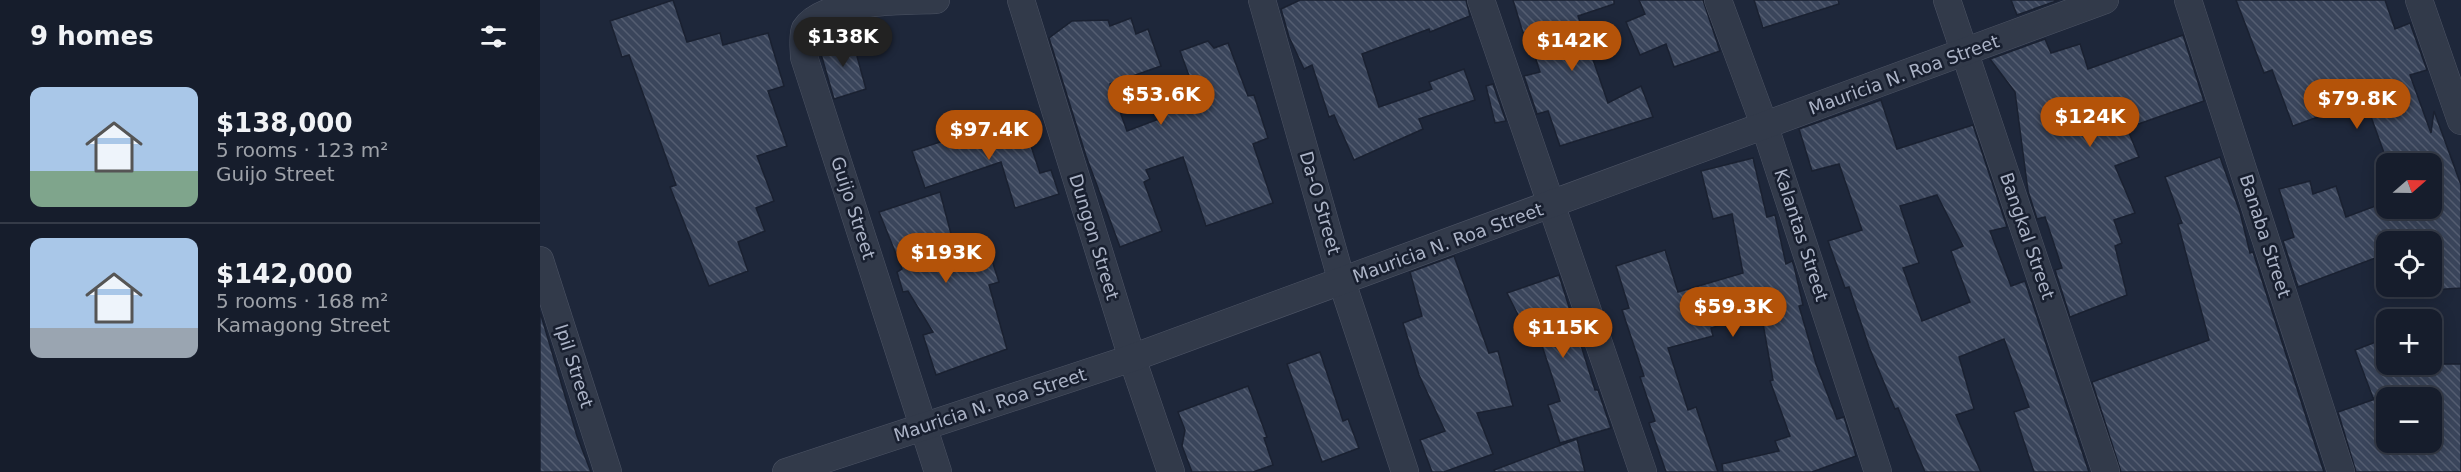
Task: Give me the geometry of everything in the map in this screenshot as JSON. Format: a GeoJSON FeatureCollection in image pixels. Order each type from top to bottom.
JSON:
{"type":"FeatureCollection","features":[{"type":"Feature","properties":{"kind":"street","name":"Guijo Street"},"geometry":{"type":"LineString","coordinates":[[936,0],[855,2],[834,6],[817,15],[804,30],[804,57],[938,472]]}},
{"type":"Feature","properties":{"kind":"street","name":"Dungon Street"},"geometry":{"type":"LineString","coordinates":[[1021,0],[1132,358],[1171,472]]}},
{"type":"Feature","properties":{"kind":"street","name":"Da-O Street"},"geometry":{"type":"LineString","coordinates":[[1262,0],[1342,282],[1405,472]]}},
{"type":"Feature","properties":{"kind":"street"},"geometry":{"type":"LineString","coordinates":[[1481,0],[1553,205],[1642,472]]}},
{"type":"Feature","properties":{"kind":"street","name":"Kalantas Street"},"geometry":{"type":"LineString","coordinates":[[1718,0],[1765,127],[1878,472]]}},
{"type":"Feature","properties":{"kind":"street","name":"Bangkal Street"},"geometry":{"type":"LineString","coordinates":[[1947,0],[2106,472]]}},
{"type":"Feature","properties":{"kind":"street","name":"Mauricia N. Roa Street"},"geometry":{"type":"LineString","coordinates":[[786,472],[1132,358],[2105,0]]}},
{"type":"Feature","properties":{"kind":"street","name":"Banaba Street"},"geometry":{"type":"LineString","coordinates":[[2188,0],[2341,472]]}},
{"type":"Feature","properties":{"kind":"street"},"geometry":{"type":"LineString","coordinates":[[2419,0],[2461,121]]}},
{"type":"Feature","properties":{"kind":"street","name":"Ipil Street"},"geometry":{"type":"LineString","coordinates":[[540,260],[609,472]]}},
{"type":"Feature","properties":{"kind":"building"},"geometry":{"type":"Polygon","coordinates":[[[673,0],[687,42],[720,33],[723,45],[768,33],[784,86],[768,91],[787,146],[757,156],[774,201],[756,208],[765,231],[738,242],[748,271],[709,286],[670,187],[676,185],[629,55],[622,57],[610,21],[673,0]]]}},
{"type":"Feature","properties":{"kind":"building"},"geometry":{"type":"Polygon","coordinates":[[[1300,0],[1466,0],[1470,16],[1430,32],[1429,29],[1362,54],[1379,107],[1432,89],[1429,82],[1464,69],[1475,100],[1419,119],[1423,129],[1354,160],[1334,115],[1329,117],[1312,65],[1304,69],[1289,37],[1281,9],[1300,0]]]}},
{"type":"Feature","properties":{"kind":"building"},"geometry":{"type":"Polygon","coordinates":[[[1513,0],[1614,0],[1614,4],[1578,16],[1608,103],[1641,86],[1653,117],[1560,146],[1548,111],[1537,114],[1524,76],[1540,72],[1527,32],[1523,33],[1513,0]]]}},
{"type":"Feature","properties":{"kind":"building"},"geometry":{"type":"Polygon","coordinates":[[[1639,0],[1703,0],[1720,51],[1674,67],[1666,44],[1640,55],[1626,22],[1645,14],[1639,0]]]}},
{"type":"Feature","properties":{"kind":"building"},"geometry":{"type":"Polygon","coordinates":[[[1754,0],[1838,0],[1839,4],[1763,28],[1754,0]]]}},
{"type":"Feature","properties":{"kind":"building"},"geometry":{"type":"Polygon","coordinates":[[[2011,0],[2059,0],[2017,15],[2011,0]]]}},
{"type":"Feature","properties":{"kind":"building"},"geometry":{"type":"Polygon","coordinates":[[[2236,0],[2385,0],[2395,29],[2410,23],[2427,70],[2410,75],[2431,133],[2434,111],[2461,185],[2461,288],[2442,289],[2442,231],[2376,231],[2376,258],[2298,287],[2283,241],[2294,237],[2279,189],[2310,181],[2313,194],[2336,186],[2346,217],[2376,206],[2376,219],[2442,219],[2442,153],[2384,153],[2365,100],[2293,126],[2272,70],[2264,73],[2236,0]]]}},
{"type":"Feature","properties":{"kind":"building"},"geometry":{"type":"Polygon","coordinates":[[[1131,18],[1136,34],[1148,29],[1161,66],[1110,84],[1127,131],[1164,117],[1161,109],[1196,95],[1180,51],[1208,41],[1214,48],[1228,43],[1248,96],[1254,95],[1268,138],[1253,144],[1273,203],[1206,226],[1183,157],[1146,170],[1150,179],[1144,182],[1162,231],[1120,247],[1086,156],[1049,38],[1072,21],[1108,20],[1110,26],[1131,18]]]}},
{"type":"Feature","properties":{"kind":"building"},"geometry":{"type":"Polygon","coordinates":[[[2183,35],[2204,101],[2127,128],[2139,157],[2115,166],[2135,213],[2114,220],[2122,243],[2115,246],[2127,295],[2070,317],[2055,270],[2062,268],[2045,217],[2037,219],[2028,191],[2015,92],[1990,59],[2045,39],[2051,53],[2080,44],[2088,69],[2183,35]]]}},
{"type":"Feature","properties":{"kind":"building"},"geometry":{"type":"Polygon","coordinates":[[[852,38],[866,89],[834,99],[819,47],[852,38]]]}},
{"type":"Feature","properties":{"kind":"building"},"geometry":{"type":"Polygon","coordinates":[[[1493,84],[1506,121],[1495,123],[1486,86],[1493,84]]]}},
{"type":"Feature","properties":{"kind":"building"},"geometry":{"type":"Polygon","coordinates":[[[1881,100],[1897,149],[1973,125],[2007,227],[1990,231],[2011,286],[2025,281],[2089,472],[2034,472],[2014,412],[2029,407],[2004,339],[1959,357],[1974,409],[1956,415],[1981,472],[1925,472],[1898,408],[1895,409],[1869,347],[1849,287],[1845,288],[1828,241],[1862,230],[1839,164],[1812,171],[1799,129],[1881,100]],[[1937,195],[1900,206],[1919,263],[1903,268],[1922,321],[1970,302],[1951,251],[1963,246],[1937,195]]]}},
{"type":"Feature","properties":{"kind":"building"},"geometry":{"type":"Polygon","coordinates":[[[1021,116],[1040,173],[1051,170],[1059,194],[1015,208],[1001,162],[925,188],[912,151],[1021,116]]]}},
{"type":"Feature","properties":{"kind":"building"},"geometry":{"type":"Polygon","coordinates":[[[2220,157],[2324,472],[2121,472],[2092,382],[2209,340],[2178,224],[2182,223],[2165,177],[2220,157]]]}},
{"type":"Feature","properties":{"kind":"building"},"geometry":{"type":"Polygon","coordinates":[[[1753,158],[1767,217],[1775,215],[1786,264],[1792,261],[1794,266],[1803,305],[1799,306],[1816,364],[1837,419],[1844,417],[1856,456],[1812,472],[1723,472],[1722,464],[1779,451],[1775,441],[1790,436],[1770,381],[1773,380],[1762,318],[1753,321],[1752,316],[1711,328],[1713,336],[1668,348],[1688,410],[1696,407],[1718,472],[1666,472],[1649,423],[1655,421],[1640,377],[1644,376],[1622,310],[1629,308],[1616,266],[1665,250],[1678,292],[1743,273],[1732,214],[1713,219],[1701,171],[1753,158]]]}},
{"type":"Feature","properties":{"kind":"building"},"geometry":{"type":"Polygon","coordinates":[[[940,192],[956,253],[986,242],[999,282],[989,285],[1007,349],[936,375],[923,335],[933,332],[908,291],[903,292],[897,272],[902,269],[879,212],[940,192]]]}},
{"type":"Feature","properties":{"kind":"building"},"geometry":{"type":"Polygon","coordinates":[[[1454,256],[1489,353],[1498,351],[1513,406],[1477,413],[1493,454],[1444,472],[1432,472],[1420,440],[1445,431],[1419,375],[1403,323],[1422,316],[1410,272],[1454,256]]]}},
{"type":"Feature","properties":{"kind":"building"},"geometry":{"type":"Polygon","coordinates":[[[1559,275],[1595,390],[1598,390],[1611,428],[1560,443],[1548,405],[1560,401],[1533,318],[1522,323],[1507,293],[1559,275]]]}},
{"type":"Feature","properties":{"kind":"building"},"geometry":{"type":"Polygon","coordinates":[[[540,312],[577,436],[591,472],[540,472],[540,312]]]}},
{"type":"Feature","properties":{"kind":"building"},"geometry":{"type":"Polygon","coordinates":[[[2376,342],[2376,375],[2442,375],[2442,364],[2461,364],[2461,472],[2356,472],[2338,412],[2376,399],[2376,453],[2442,453],[2442,387],[2376,387],[2376,398],[2373,398],[2355,350],[2376,342]]]}},
{"type":"Feature","properties":{"kind":"building"},"geometry":{"type":"Polygon","coordinates":[[[1320,352],[1343,421],[1348,419],[1359,448],[1322,462],[1287,364],[1320,352]]]}},
{"type":"Feature","properties":{"kind":"building"},"geometry":{"type":"Polygon","coordinates":[[[1248,386],[1267,437],[1264,438],[1273,465],[1253,472],[1192,472],[1182,446],[1185,430],[1178,412],[1248,386]]]}},
{"type":"Feature","properties":{"kind":"building"},"geometry":{"type":"Polygon","coordinates":[[[1577,439],[1585,472],[1495,472],[1494,470],[1577,439]]]}}]}
